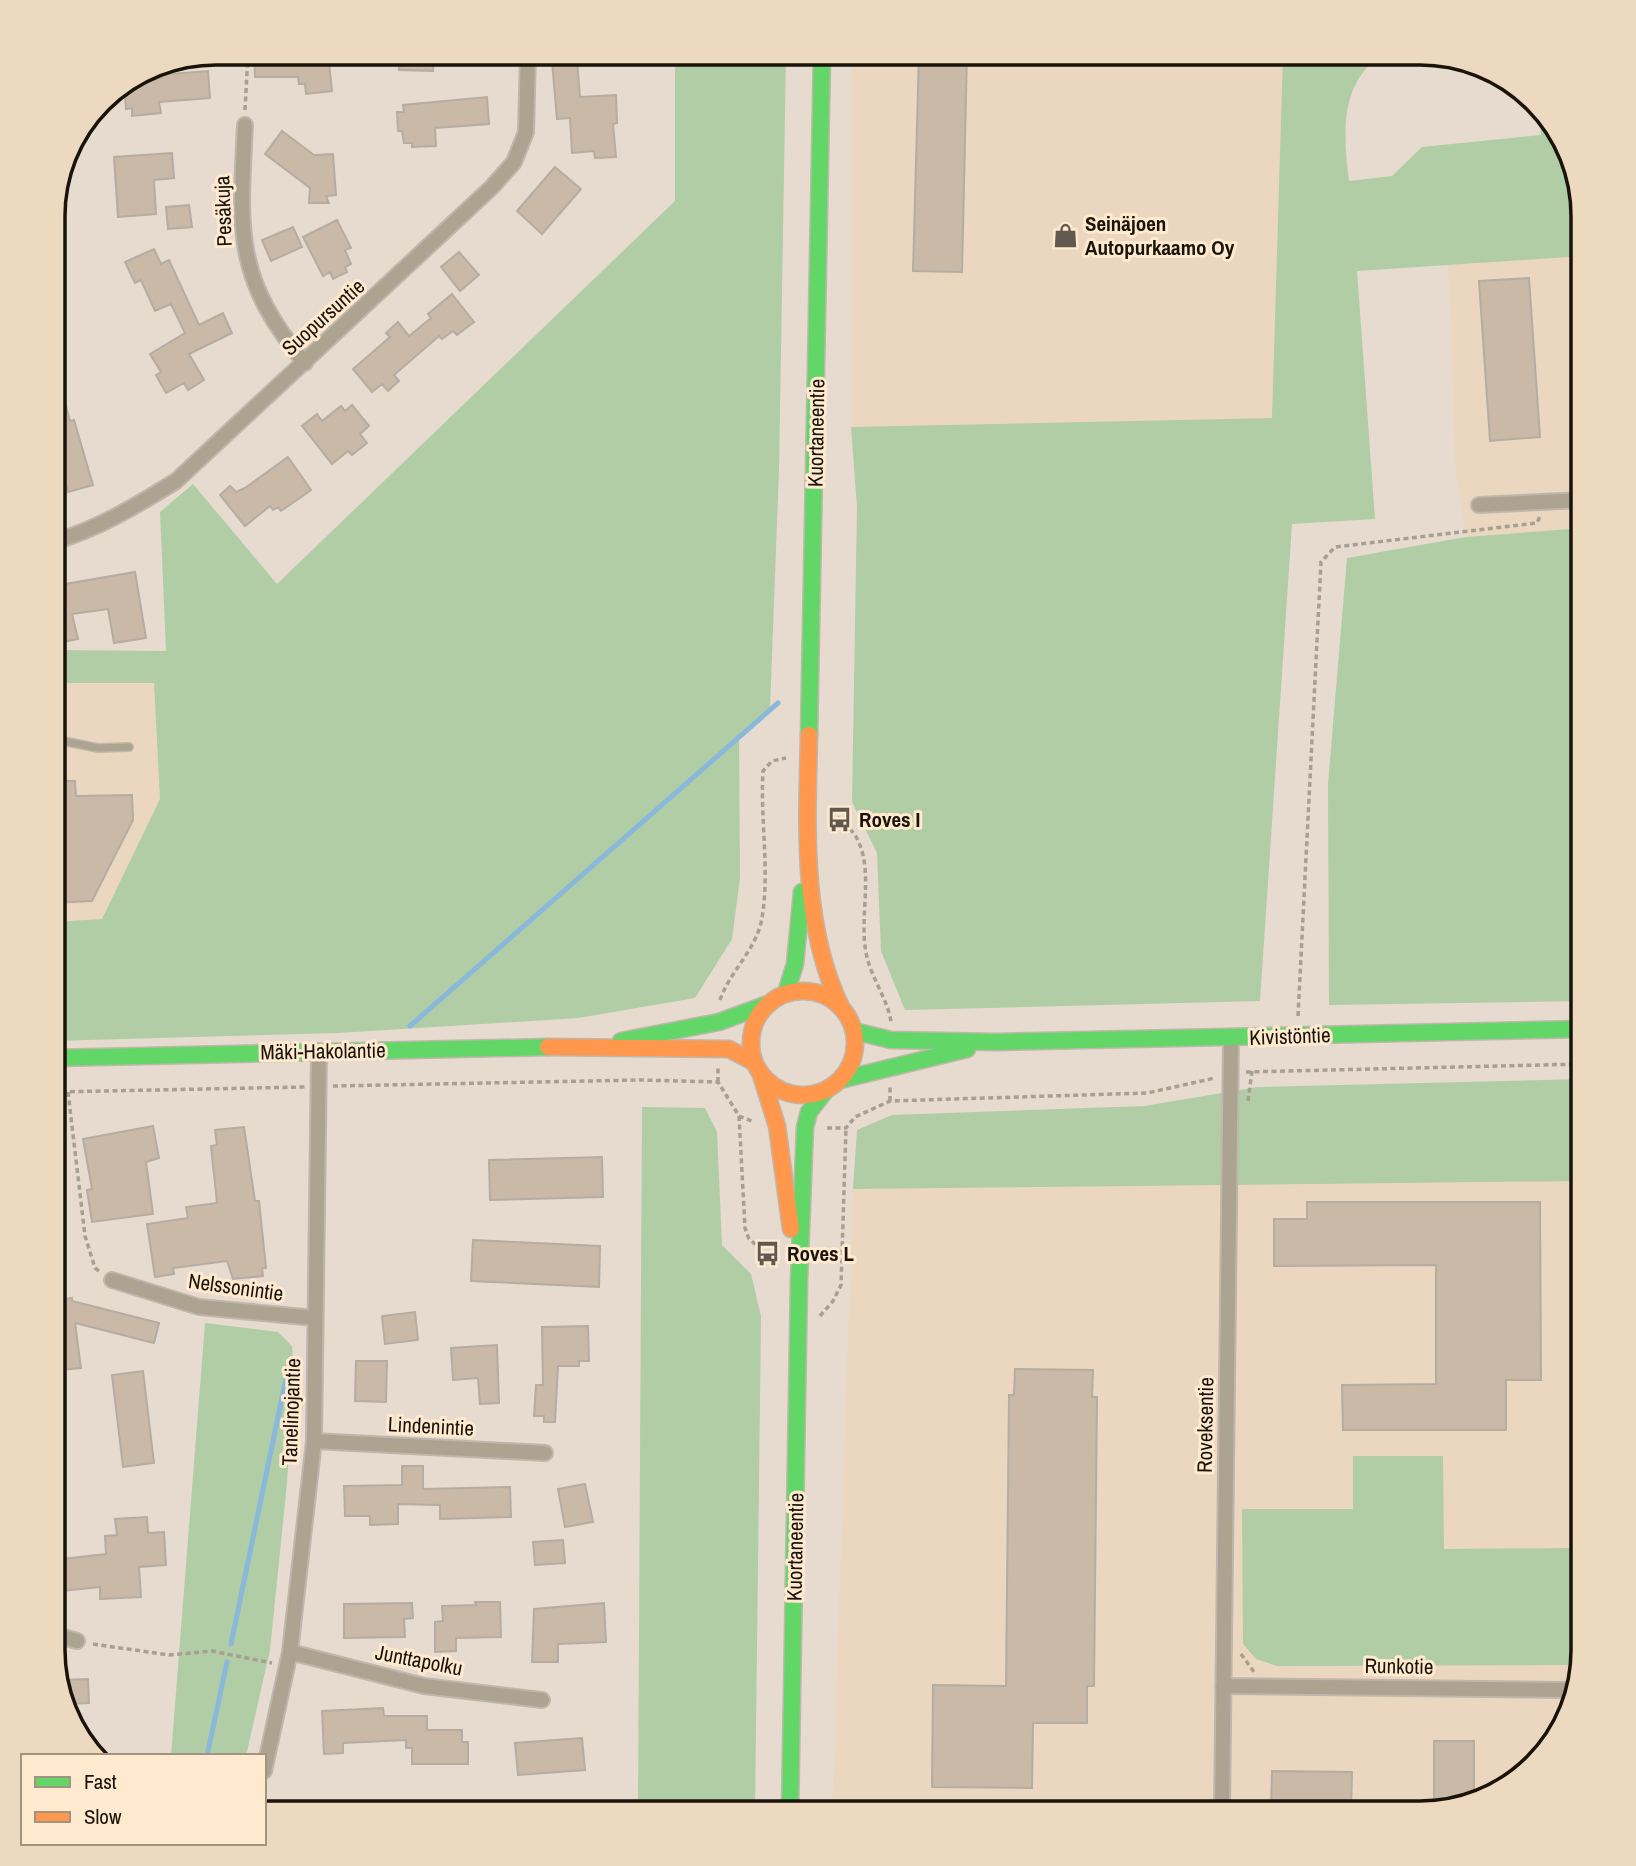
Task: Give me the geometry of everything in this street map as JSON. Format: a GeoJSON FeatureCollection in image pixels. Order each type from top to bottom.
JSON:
{"type":"FeatureCollection","features":[{"type":"Feature","properties":{"kind":"main road","name":"Kuortaneentie"},"geometry":{"type":"LineString","coordinates":[[822,65],[808,793],[812,885],[821,957],[828,984],[841,1007]]}},
{"type":"Feature","properties":{"kind":"main road","name":"Kuortaneentie"},"geometry":{"type":"LineString","coordinates":[[786,993],[795,964],[809,813]]}},
{"type":"Feature","properties":{"kind":"main road"},"geometry":{"type":"LineString","coordinates":[[816,992],[841,1007],[854,1031],[854,1058],[840,1080],[826,1090],[797,1096],[783,1092],[757,1068],[751,1037],[760,1013],[768,1004],[786,993],[816,992]]}},
{"type":"Feature","properties":{"kind":"main road","name":"Mäki-Hakolantie"},"geometry":{"type":"LineString","coordinates":[[594,1046],[719,1022],[768,1004]]}},
{"type":"Feature","properties":{"kind":"main road","name":"Kivistöntie"},"geometry":{"type":"LineString","coordinates":[[854,1031],[891,1040],[996,1042],[1571,1029]]}},
{"type":"Feature","properties":{"kind":"main road","name":"Kivistöntie"},"geometry":{"type":"LineString","coordinates":[[840,1080],[996,1042]]}},
{"type":"Feature","properties":{"kind":"main road","name":"Mäki-Hakolantie"},"geometry":{"type":"LineString","coordinates":[[65,1058],[594,1046],[653,1050],[729,1049],[757,1068]]}},
{"type":"Feature","properties":{"kind":"main road","name":"Kuortaneentie"},"geometry":{"type":"LineString","coordinates":[[757,1068],[771,1101],[777,1126],[799,1281]]}},
{"type":"Feature","properties":{"kind":"main road","name":"Kuortaneentie"},"geometry":{"type":"LineString","coordinates":[[790,1801],[799,1281],[805,1127],[809,1112],[826,1090]]}},
{"type":"Feature","properties":{"kind":"street","name":"Suopursuntie"},"geometry":{"type":"LineString","coordinates":[[65,539],[130,511],[176,481],[482,197],[514,162],[526,132],[528,65]]}},
{"type":"Feature","properties":{"kind":"street","name":"Pesäkuja"},"geometry":{"type":"LineString","coordinates":[[245,125],[241,222],[247,262],[262,301],[282,336],[304,363]]}},
{"type":"Feature","properties":{"kind":"street"},"geometry":{"type":"LineString","coordinates":[[1479,505],[1571,501]]}},
{"type":"Feature","properties":{"kind":"street","name":"Roveksentie"},"geometry":{"type":"LineString","coordinates":[[1222,1801],[1231,1038]]}},
{"type":"Feature","properties":{"kind":"street","name":"Tanelinojantie"},"geometry":{"type":"LineString","coordinates":[[266,1762],[288,1668],[314,1441],[319,1051]]}},
{"type":"Feature","properties":{"kind":"street","name":"Nelssonintie"},"geometry":{"type":"LineString","coordinates":[[112,1280],[199,1307],[315,1318]]}},
{"type":"Feature","properties":{"kind":"street","name":"Lindenintie"},"geometry":{"type":"LineString","coordinates":[[314,1441],[545,1453]]}},
{"type":"Feature","properties":{"kind":"street"},"geometry":{"type":"LineString","coordinates":[[65,1638],[77,1641]]}},
{"type":"Feature","properties":{"kind":"street","name":"Junttapolku"},"geometry":{"type":"LineString","coordinates":[[290,1652],[424,1686],[542,1700]]}},
{"type":"Feature","properties":{"kind":"street","name":"Runkotie"},"geometry":{"type":"LineString","coordinates":[[1223,1686],[1565,1690]]}},
{"type":"Feature","properties":{"kind":"lane"},"geometry":{"type":"LineString","coordinates":[[65,741],[98,748],[129,747]]}},
{"type":"Feature","properties":{"kind":"path"},"geometry":{"type":"LineString","coordinates":[[245,125],[247,65]]}},
{"type":"Feature","properties":{"kind":"path"},"geometry":{"type":"LineString","coordinates":[[1297,1035],[1321,562],[1335,547],[1537,523],[1546,503]]}},
{"type":"Feature","properties":{"kind":"path"},"geometry":{"type":"LineString","coordinates":[[719,1022],[719,1002],[726,984],[753,943],[762,920],[763,771],[772,761],[808,752]]}},
{"type":"Feature","properties":{"kind":"path"},"geometry":{"type":"LineString","coordinates":[[808,793],[848,826],[860,844],[863,866],[863,934],[868,961],[891,1018],[891,1040]]}},
{"type":"Feature","properties":{"kind":"path"},"geometry":{"type":"LineString","coordinates":[[718,1082],[719,1049]]}},
{"type":"Feature","properties":{"kind":"path"},"geometry":{"type":"LineString","coordinates":[[890,1068],[890,1101]]}},
{"type":"Feature","properties":{"kind":"path"},"geometry":{"type":"LineString","coordinates":[[68,1092],[85,1236],[95,1268],[112,1280]]}},
{"type":"Feature","properties":{"kind":"path"},"geometry":{"type":"LineString","coordinates":[[740,1116],[745,1228],[749,1239],[799,1281]]}},
{"type":"Feature","properties":{"kind":"path"},"geometry":{"type":"LineString","coordinates":[[799,1335],[834,1301],[841,1285],[846,1128]]}},
{"type":"Feature","properties":{"kind":"path"},"geometry":{"type":"LineString","coordinates":[[77,1641],[119,1650],[169,1655],[212,1651],[288,1668]]}},
{"type":"Feature","properties":{"kind":"shaded area","name":"Seinäjoen Autopurkaamo Oy"},"geometry":{"type":"Polygon","coordinates":[[[852,65],[1283,65],[1272,418],[851,427],[852,65]]]}},
{"type":"Feature","properties":{"kind":"shaded area"},"geometry":{"type":"Polygon","coordinates":[[[1571,257],[1571,529],[1466,537],[1456,479],[1448,264],[1571,257]]]}},
{"type":"Feature","properties":{"kind":"shaded area"},"geometry":{"type":"Polygon","coordinates":[[[65,683],[154,683],[160,799],[102,919],[65,921],[65,683]]]}},
{"type":"Feature","properties":{"kind":"shaded area"},"geometry":{"type":"Polygon","coordinates":[[[1571,1181],[1571,1660],[1563,1699],[1556,1717],[1534,1750],[1512,1770],[1478,1790],[1430,1801],[832,1801],[853,1189],[1571,1181]]]}},
{"type":"Feature","properties":{"kind":"green space"},"geometry":{"type":"Polygon","coordinates":[[[675,65],[786,65],[779,469],[770,708],[739,737],[740,878],[732,939],[695,998],[578,1018],[338,1033],[65,1041],[65,921],[102,919],[160,799],[154,683],[65,683],[65,650],[166,651],[160,512],[193,484],[277,584],[675,201],[675,65]]]}},
{"type":"Feature","properties":{"kind":"green space"},"geometry":{"type":"Polygon","coordinates":[[[1283,65],[1369,65],[1359,79],[1347,110],[1349,181],[1392,176],[1422,147],[1541,135],[1540,124],[1560,158],[1568,186],[1571,206],[1571,257],[1357,271],[1375,519],[1292,524],[1260,1001],[905,1010],[881,951],[877,853],[852,802],[857,507],[851,427],[1272,418],[1283,65]]]}},
{"type":"Feature","properties":{"kind":"green space"},"geometry":{"type":"Polygon","coordinates":[[[1571,529],[1571,1001],[1329,1005],[1328,784],[1347,558],[1466,537],[1571,529]]]}},
{"type":"Feature","properties":{"kind":"green space"},"geometry":{"type":"Polygon","coordinates":[[[1571,1079],[1571,1181],[853,1189],[857,1130],[892,1115],[1145,1106],[1257,1087],[1571,1079]]]}},
{"type":"Feature","properties":{"kind":"green space"},"geometry":{"type":"Polygon","coordinates":[[[642,1107],[705,1108],[717,1132],[722,1245],[751,1274],[761,1316],[755,1801],[638,1801],[642,1107]]]}},
{"type":"Feature","properties":{"kind":"green space"},"geometry":{"type":"Polygon","coordinates":[[[205,1323],[278,1332],[292,1346],[294,1374],[287,1483],[270,1650],[246,1754],[171,1754],[205,1323]]]}},
{"type":"Feature","properties":{"kind":"green space"},"geometry":{"type":"Polygon","coordinates":[[[1353,1456],[1443,1456],[1444,1549],[1571,1548],[1570,1665],[1277,1666],[1256,1659],[1243,1644],[1242,1509],[1353,1509],[1353,1456]]]}},
{"type":"Feature","properties":{"kind":"building"},"geometry":{"type":"Polygon","coordinates":[[[254,65],[329,65],[332,91],[306,94],[305,84],[299,84],[298,77],[255,77],[254,65]]]}},
{"type":"Feature","properties":{"kind":"building"},"geometry":{"type":"Polygon","coordinates":[[[399,65],[433,65],[433,71],[399,70],[399,65]]]}},
{"type":"Feature","properties":{"kind":"building"},"geometry":{"type":"Polygon","coordinates":[[[552,65],[577,65],[580,97],[616,95],[617,123],[613,124],[616,157],[595,158],[594,151],[572,153],[570,118],[557,119],[552,65]]]}},
{"type":"Feature","properties":{"kind":"building"},"geometry":{"type":"Polygon","coordinates":[[[919,65],[967,65],[962,272],[913,271],[919,65]]]}},
{"type":"Feature","properties":{"kind":"building"},"geometry":{"type":"Polygon","coordinates":[[[208,71],[210,98],[159,102],[161,113],[132,116],[132,108],[126,109],[125,95],[158,76],[208,71]]]}},
{"type":"Feature","properties":{"kind":"building"},"geometry":{"type":"Polygon","coordinates":[[[487,97],[489,124],[435,128],[436,146],[412,147],[412,143],[404,143],[402,131],[398,131],[397,112],[404,112],[403,105],[487,97]]]}},
{"type":"Feature","properties":{"kind":"building"},"geometry":{"type":"Polygon","coordinates":[[[282,131],[314,155],[333,154],[336,195],[326,196],[329,203],[309,203],[310,188],[265,154],[282,131]]]}},
{"type":"Feature","properties":{"kind":"building"},"geometry":{"type":"Polygon","coordinates":[[[172,153],[174,178],[154,180],[156,214],[118,217],[114,157],[172,153]]]}},
{"type":"Feature","properties":{"kind":"building"},"geometry":{"type":"Polygon","coordinates":[[[555,167],[581,189],[542,234],[517,211],[555,167]]]}},
{"type":"Feature","properties":{"kind":"building"},"geometry":{"type":"Polygon","coordinates":[[[189,205],[192,227],[168,229],[166,207],[189,205]]]}},
{"type":"Feature","properties":{"kind":"building"},"geometry":{"type":"Polygon","coordinates":[[[337,220],[351,248],[345,250],[351,264],[345,267],[347,272],[333,279],[330,272],[323,276],[303,237],[337,220]]]}},
{"type":"Feature","properties":{"kind":"building"},"geometry":{"type":"Polygon","coordinates":[[[293,227],[302,247],[271,261],[262,240],[293,227]]]}},
{"type":"Feature","properties":{"kind":"building"},"geometry":{"type":"Polygon","coordinates":[[[154,249],[161,264],[169,260],[199,325],[223,313],[232,333],[189,354],[204,380],[188,390],[184,383],[166,393],[156,375],[161,372],[150,354],[185,333],[171,304],[155,311],[141,280],[135,283],[125,262],[154,249]]]}},
{"type":"Feature","properties":{"kind":"building"},"geometry":{"type":"Polygon","coordinates":[[[459,252],[479,275],[460,291],[441,267],[459,252]]]}},
{"type":"Feature","properties":{"kind":"building"},"geometry":{"type":"Polygon","coordinates":[[[1529,278],[1540,437],[1490,441],[1479,281],[1529,278]]]}},
{"type":"Feature","properties":{"kind":"building"},"geometry":{"type":"Polygon","coordinates":[[[452,294],[474,322],[457,335],[453,331],[442,339],[439,336],[394,375],[399,381],[388,391],[382,384],[372,392],[353,369],[390,337],[386,333],[398,322],[409,336],[431,318],[428,314],[452,294]]]}},
{"type":"Feature","properties":{"kind":"building"},"geometry":{"type":"Polygon","coordinates":[[[65,403],[70,421],[74,420],[93,485],[68,492],[65,403]]]}},
{"type":"Feature","properties":{"kind":"building"},"geometry":{"type":"Polygon","coordinates":[[[352,405],[369,426],[360,434],[367,443],[352,455],[348,451],[332,464],[302,426],[317,414],[322,421],[341,406],[345,411],[352,405]]]}},
{"type":"Feature","properties":{"kind":"building"},"geometry":{"type":"Polygon","coordinates":[[[288,457],[311,490],[281,511],[278,507],[273,510],[270,506],[245,526],[220,495],[230,486],[236,492],[245,488],[288,457]]]}},
{"type":"Feature","properties":{"kind":"building"},"geometry":{"type":"Polygon","coordinates":[[[135,572],[146,638],[114,643],[108,609],[72,614],[78,639],[65,642],[65,584],[135,572]]]}},
{"type":"Feature","properties":{"kind":"building"},"geometry":{"type":"Polygon","coordinates":[[[65,781],[75,781],[76,796],[132,795],[133,820],[92,901],[65,902],[65,781]]]}},
{"type":"Feature","properties":{"kind":"building"},"geometry":{"type":"Polygon","coordinates":[[[153,1126],[159,1158],[146,1162],[153,1214],[92,1222],[87,1190],[92,1189],[83,1139],[153,1126]]]}},
{"type":"Feature","properties":{"kind":"building"},"geometry":{"type":"Polygon","coordinates":[[[244,1127],[255,1201],[259,1201],[266,1268],[262,1268],[263,1276],[233,1279],[227,1261],[173,1268],[174,1274],[155,1277],[147,1224],[188,1218],[186,1207],[217,1203],[211,1146],[217,1145],[215,1130],[244,1127]]]}},
{"type":"Feature","properties":{"kind":"building"},"geometry":{"type":"Polygon","coordinates":[[[602,1157],[603,1197],[490,1200],[489,1160],[602,1157]]]}},
{"type":"Feature","properties":{"kind":"building"},"geometry":{"type":"Polygon","coordinates":[[[1307,1202],[1540,1202],[1541,1380],[1506,1380],[1506,1430],[1343,1430],[1342,1385],[1436,1384],[1436,1265],[1274,1266],[1274,1219],[1307,1219],[1307,1202]]]}},
{"type":"Feature","properties":{"kind":"building"},"geometry":{"type":"Polygon","coordinates":[[[473,1240],[600,1246],[599,1287],[471,1281],[473,1240]]]}},
{"type":"Feature","properties":{"kind":"building"},"geometry":{"type":"Polygon","coordinates":[[[72,1298],[72,1301],[159,1323],[154,1343],[75,1323],[81,1368],[65,1370],[65,1299],[72,1298]]]}},
{"type":"Feature","properties":{"kind":"building"},"geometry":{"type":"Polygon","coordinates":[[[415,1312],[418,1340],[385,1344],[382,1316],[415,1312]]]}},
{"type":"Feature","properties":{"kind":"building"},"geometry":{"type":"Polygon","coordinates":[[[588,1326],[589,1361],[579,1361],[579,1366],[558,1366],[555,1422],[544,1422],[544,1416],[534,1416],[536,1385],[543,1385],[542,1327],[588,1326]]]}},
{"type":"Feature","properties":{"kind":"building"},"geometry":{"type":"Polygon","coordinates":[[[497,1345],[499,1403],[480,1404],[478,1378],[453,1380],[451,1348],[497,1345]]]}},
{"type":"Feature","properties":{"kind":"building"},"geometry":{"type":"Polygon","coordinates":[[[356,1361],[387,1361],[386,1402],[355,1401],[356,1361]]]}},
{"type":"Feature","properties":{"kind":"building"},"geometry":{"type":"Polygon","coordinates":[[[1015,1369],[1093,1370],[1092,1397],[1097,1397],[1094,1686],[1087,1686],[1087,1723],[1033,1723],[1032,1788],[932,1787],[933,1685],[1006,1686],[1009,1395],[1014,1395],[1015,1369]]]}},
{"type":"Feature","properties":{"kind":"building"},"geometry":{"type":"Polygon","coordinates":[[[143,1371],[154,1463],[123,1467],[112,1375],[143,1371]]]}},
{"type":"Feature","properties":{"kind":"building"},"geometry":{"type":"Polygon","coordinates":[[[402,1466],[423,1466],[423,1489],[510,1487],[511,1517],[440,1519],[440,1505],[398,1504],[398,1524],[370,1525],[370,1516],[345,1516],[344,1486],[402,1485],[402,1466]]]}},
{"type":"Feature","properties":{"kind":"building"},"geometry":{"type":"Polygon","coordinates":[[[585,1484],[593,1522],[565,1527],[558,1489],[585,1484]]]}},
{"type":"Feature","properties":{"kind":"building"},"geometry":{"type":"Polygon","coordinates":[[[147,1517],[148,1533],[164,1532],[166,1565],[139,1567],[141,1597],[100,1599],[100,1587],[65,1591],[65,1559],[106,1554],[105,1536],[117,1535],[115,1519],[147,1517]]]}},
{"type":"Feature","properties":{"kind":"building"},"geometry":{"type":"Polygon","coordinates":[[[563,1540],[565,1563],[535,1565],[533,1542],[563,1540]]]}},
{"type":"Feature","properties":{"kind":"building"},"geometry":{"type":"Polygon","coordinates":[[[475,1602],[500,1602],[501,1637],[456,1638],[456,1651],[435,1652],[435,1622],[443,1621],[442,1606],[476,1605],[475,1602]]]}},
{"type":"Feature","properties":{"kind":"building"},"geometry":{"type":"Polygon","coordinates":[[[412,1603],[413,1618],[404,1619],[405,1637],[344,1638],[344,1604],[412,1603]]]}},
{"type":"Feature","properties":{"kind":"building"},"geometry":{"type":"Polygon","coordinates":[[[604,1603],[606,1642],[558,1644],[558,1662],[532,1662],[534,1609],[604,1603]]]}},
{"type":"Feature","properties":{"kind":"building"},"geometry":{"type":"Polygon","coordinates":[[[88,1679],[89,1703],[75,1704],[68,1680],[88,1679]]]}},
{"type":"Feature","properties":{"kind":"building"},"geometry":{"type":"Polygon","coordinates":[[[383,1708],[384,1716],[427,1716],[427,1730],[462,1730],[462,1742],[468,1742],[468,1764],[412,1764],[412,1748],[406,1748],[406,1740],[343,1743],[343,1753],[324,1754],[322,1711],[383,1708]]]}},
{"type":"Feature","properties":{"kind":"building"},"geometry":{"type":"Polygon","coordinates":[[[582,1738],[585,1770],[518,1775],[515,1743],[582,1738]]]}},
{"type":"Feature","properties":{"kind":"building"},"geometry":{"type":"Polygon","coordinates":[[[1434,1741],[1474,1741],[1474,1791],[1434,1800],[1434,1741]]]}},
{"type":"Feature","properties":{"kind":"building"},"geometry":{"type":"Polygon","coordinates":[[[1272,1771],[1352,1772],[1351,1801],[1271,1801],[1272,1771]]]}},
{"type":"Feature","properties":{"kind":"waterway"},"geometry":{"type":"LineString","coordinates":[[410,1026],[778,703]]}},
{"type":"Feature","properties":{"kind":"waterway"},"geometry":{"type":"LineString","coordinates":[[231,1644],[290,1359]]}},
{"type":"Feature","properties":{"kind":"waterway"},"geometry":{"type":"LineString","coordinates":[[207,1754],[227,1662]]}},
{"type":"Feature","properties":{"kind":"traffic: fast"},"geometry":{"type":"LineString","coordinates":[[809,735],[822,65]]}},
{"type":"Feature","properties":{"kind":"traffic: fast"},"geometry":{"type":"LineString","coordinates":[[786,993],[795,964],[802,892]]}},
{"type":"Feature","properties":{"kind":"traffic: fast"},"geometry":{"type":"LineString","coordinates":[[621,1041],[719,1022],[768,1004]]}},
{"type":"Feature","properties":{"kind":"traffic: fast"},"geometry":{"type":"LineString","coordinates":[[854,1031],[891,1040],[996,1042],[1571,1029]]}},
{"type":"Feature","properties":{"kind":"traffic: fast"},"geometry":{"type":"LineString","coordinates":[[65,1058],[548,1047]]}},
{"type":"Feature","properties":{"kind":"traffic: fast"},"geometry":{"type":"LineString","coordinates":[[840,1080],[967,1049]]}},
{"type":"Feature","properties":{"kind":"traffic: fast"},"geometry":{"type":"LineString","coordinates":[[790,1801],[799,1281],[805,1127],[809,1112],[826,1090]]}},
{"type":"Feature","properties":{"kind":"traffic: slow"},"geometry":{"type":"LineString","coordinates":[[809,735],[809,874],[819,942],[841,1007]]}},
{"type":"Feature","properties":{"kind":"traffic: slow"},"geometry":{"type":"LineString","coordinates":[[803,991],[823,995],[840,1006],[851,1023],[855,1043],[851,1063],[840,1080],[823,1091],[803,1095],[783,1091],[766,1080],[755,1063],[751,1043],[755,1023],[766,1006],[783,995],[803,991]]}},
{"type":"Feature","properties":{"kind":"traffic: slow"},"geometry":{"type":"LineString","coordinates":[[548,1047],[729,1049],[754,1062]]}},
{"type":"Feature","properties":{"kind":"traffic: slow"},"geometry":{"type":"LineString","coordinates":[[761,1075],[777,1126],[791,1229]]}},
{"type":"Feature","properties":{"kind":"place","name":"Seinäjoen Autopurkaamo Oy"},"geometry":{"type":"Point","coordinates":[1065,235]}},
{"type":"Feature","properties":{"kind":"place","name":"Roves I"},"geometry":{"type":"Point","coordinates":[839,819]}},
{"type":"Feature","properties":{"kind":"place","name":"Roves L"},"geometry":{"type":"Point","coordinates":[767,1253]}}]}
